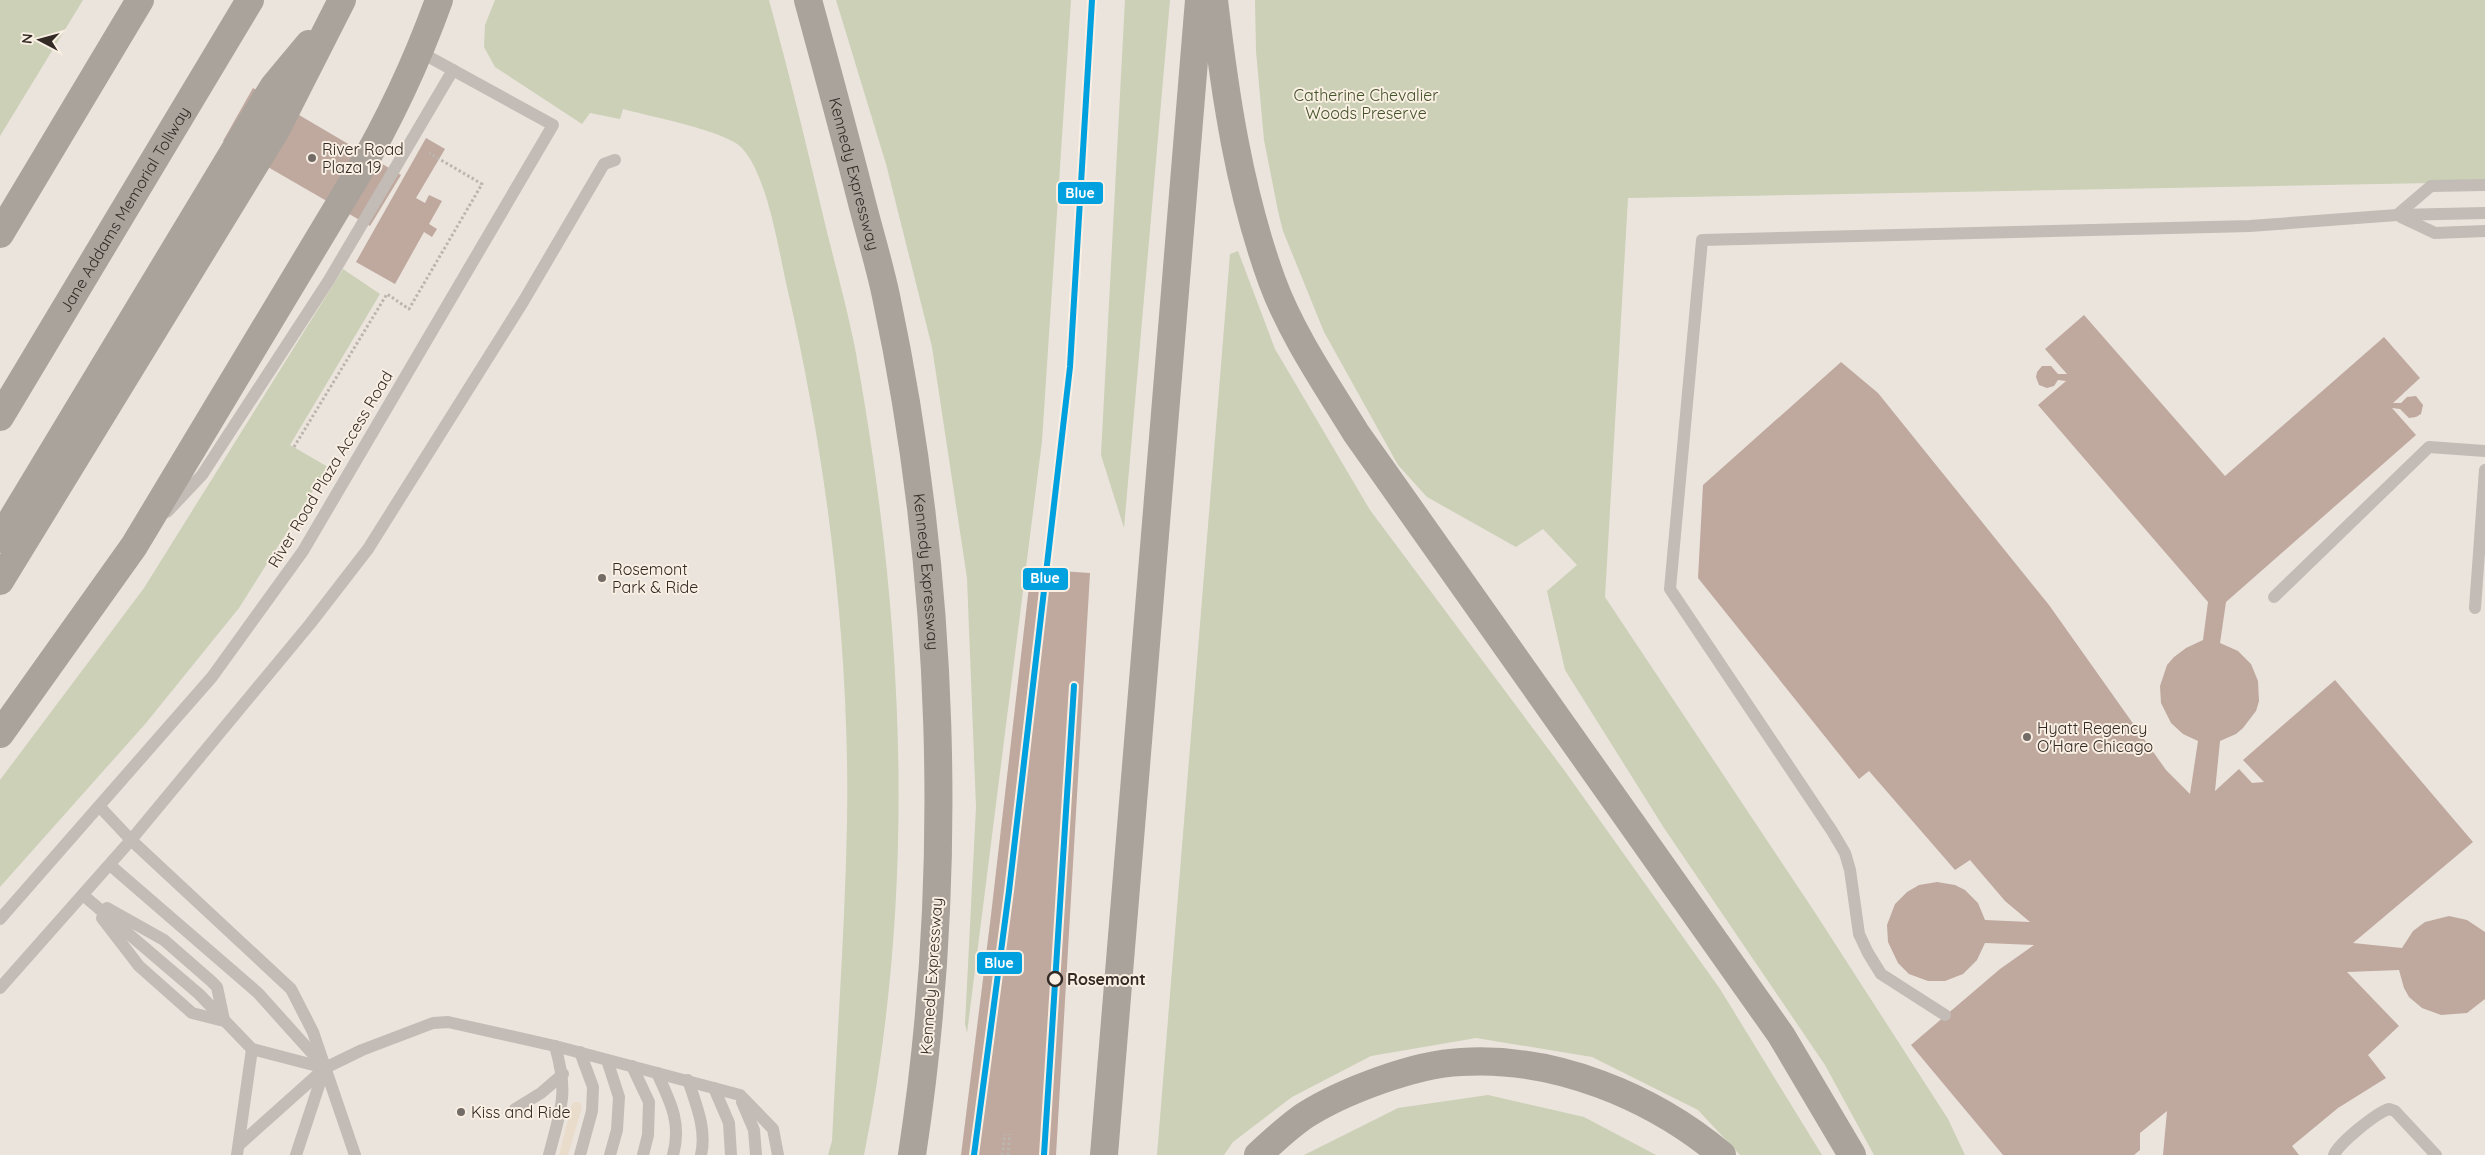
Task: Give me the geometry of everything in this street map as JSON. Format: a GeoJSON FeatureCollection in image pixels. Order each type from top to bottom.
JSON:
{"type":"FeatureCollection","features":[{"type":"Feature","properties":{"kind":"highway"},"geometry":{"type":"LineString","coordinates":[[0,234],[140,0]]}},
{"type":"Feature","properties":{"kind":"highway","name":"Jane Addams Memorial Tollway"},"geometry":{"type":"LineString","coordinates":[[0,417],[250,0]]}},
{"type":"Feature","properties":{"kind":"highway"},"geometry":{"type":"LineString","coordinates":[[0,734],[134,546],[385,127],[420,52],[439,0]]}},
{"type":"Feature","properties":{"kind":"highway","name":"Kennedy Expressway"},"geometry":{"type":"LineString","coordinates":[[808,0],[886,294],[911,431],[928,564],[937,721],[937,904],[924,1079],[912,1155]]}},
{"type":"Feature","properties":{"kind":"highway"},"geometry":{"type":"LineString","coordinates":[[1104,1155],[1199,0]]}},
{"type":"Feature","properties":{"kind":"highway"},"geometry":{"type":"LineString","coordinates":[[1214,0],[1234,144],[1250,209],[1273,282],[1305,349],[1356,433],[1781,1035],[1852,1155]]}},
{"type":"Feature","properties":{"kind":"highway"},"geometry":{"type":"LineString","coordinates":[[0,539],[274,86],[340,4]]}},
{"type":"Feature","properties":{"kind":"highway"},"geometry":{"type":"LineString","coordinates":[[0,581],[276,130],[340,4]]}},
{"type":"Feature","properties":{"kind":"highway"},"geometry":{"type":"LineString","coordinates":[[1258,1155],[1304,1116],[1337,1098],[1395,1076],[1430,1066],[1461,1062],[1534,1066],[1565,1073],[1600,1085],[1658,1110],[1696,1132],[1722,1155]]}},
{"type":"Feature","properties":{"kind":"lane"},"geometry":{"type":"LineString","coordinates":[[134,546],[202,475],[329,280],[453,70],[420,52]]}},
{"type":"Feature","properties":{"kind":"lane","name":"River Road Plaza Access Road"},"geometry":{"type":"LineString","coordinates":[[0,919],[212,677],[303,551],[553,124],[453,70]]}},
{"type":"Feature","properties":{"kind":"lane"},"geometry":{"type":"LineString","coordinates":[[0,988],[131,840],[310,624],[368,549],[523,302],[604,164],[615,160]]}},
{"type":"Feature","properties":{"kind":"lane"},"geometry":{"type":"LineString","coordinates":[[2397,215],[2431,186],[2485,185]]}},
{"type":"Feature","properties":{"kind":"lane"},"geometry":{"type":"LineString","coordinates":[[1945,1015],[1881,974],[1859,934],[1851,877],[1845,852],[1670,590],[1702,240],[2250,226],[2397,215],[2485,213]]}},
{"type":"Feature","properties":{"kind":"lane"},"geometry":{"type":"LineString","coordinates":[[2397,215],[2435,233],[2485,231]]}},
{"type":"Feature","properties":{"kind":"lane"},"geometry":{"type":"LineString","coordinates":[[2274,597],[2428,447],[2485,451]]}},
{"type":"Feature","properties":{"kind":"lane"},"geometry":{"type":"LineString","coordinates":[[2475,608],[2485,470]]}},
{"type":"Feature","properties":{"kind":"lane"},"geometry":{"type":"LineString","coordinates":[[99,806],[131,840],[291,989],[313,1032],[355,1155]]}},
{"type":"Feature","properties":{"kind":"lane"},"geometry":{"type":"LineString","coordinates":[[110,865],[258,993],[325,1068]]}},
{"type":"Feature","properties":{"kind":"lane"},"geometry":{"type":"LineString","coordinates":[[83,894],[199,994],[252,1049],[325,1068]]}},
{"type":"Feature","properties":{"kind":"lane"},"geometry":{"type":"LineString","coordinates":[[83,894],[139,966],[192,1013],[225,1021]]}},
{"type":"Feature","properties":{"kind":"lane"},"geometry":{"type":"LineString","coordinates":[[83,894],[164,940],[211,981],[217,988],[225,1021]]}},
{"type":"Feature","properties":{"kind":"lane"},"geometry":{"type":"LineString","coordinates":[[238,1150],[325,1068],[362,1050],[433,1023],[448,1022],[466,1024],[580,1052],[740,1095],[773,1129],[778,1155]]}},
{"type":"Feature","properties":{"kind":"lane"},"geometry":{"type":"LineString","coordinates":[[549,1155],[564,1100],[563,1074],[555,1046]]}},
{"type":"Feature","properties":{"kind":"lane"},"geometry":{"type":"LineString","coordinates":[[238,1150],[252,1049]]}},
{"type":"Feature","properties":{"kind":"lane"},"geometry":{"type":"LineString","coordinates":[[580,1052],[593,1087],[592,1111],[580,1155]]}},
{"type":"Feature","properties":{"kind":"lane"},"geometry":{"type":"LineString","coordinates":[[608,1060],[619,1097],[617,1130],[610,1155]]}},
{"type":"Feature","properties":{"kind":"lane"},"geometry":{"type":"LineString","coordinates":[[632,1066],[649,1102],[648,1135],[643,1155]]}},
{"type":"Feature","properties":{"kind":"lane"},"geometry":{"type":"LineString","coordinates":[[296,1155],[325,1068]]}},
{"type":"Feature","properties":{"kind":"lane"},"geometry":{"type":"LineString","coordinates":[[657,1072],[674,1108],[677,1141],[673,1155]]}},
{"type":"Feature","properties":{"kind":"lane"},"geometry":{"type":"LineString","coordinates":[[515,1109],[541,1093],[563,1074]]}},
{"type":"Feature","properties":{"kind":"lane"},"geometry":{"type":"LineString","coordinates":[[688,1080],[700,1114],[703,1148],[701,1155]]}},
{"type":"Feature","properties":{"kind":"lane"},"geometry":{"type":"LineString","coordinates":[[714,1088],[729,1123],[731,1155]]}},
{"type":"Feature","properties":{"kind":"lane"},"geometry":{"type":"LineString","coordinates":[[740,1095],[754,1130],[756,1155]]}},
{"type":"Feature","properties":{"kind":"lane"},"geometry":{"type":"LineString","coordinates":[[2334,1155],[2355,1134],[2389,1108],[2436,1155]]}},
{"type":"Feature","properties":{"kind":"path"},"geometry":{"type":"LineString","coordinates":[[294,447],[387,294],[410,309],[482,184],[410,142]]}},
{"type":"Feature","properties":{"kind":"path"},"geometry":{"type":"LineString","coordinates":[[1002,1155],[1005,1134]]}},
{"type":"Feature","properties":{"kind":"path"},"geometry":{"type":"LineString","coordinates":[[1008,1155],[1010,1134]]}},
{"type":"Feature","properties":{"kind":"green space"},"geometry":{"type":"Polygon","coordinates":[[[0,0],[83,0],[0,136],[0,0]]]}},
{"type":"Feature","properties":{"kind":"green space"},"geometry":{"type":"Polygon","coordinates":[[[495,0],[769,0],[799,114],[855,348],[872,449],[885,550],[894,650],[898,751],[898,852],[892,953],[881,1054],[864,1155],[828,1155],[832,1141],[846,863],[847,756],[845,688],[833,553],[814,419],[776,234],[765,194],[759,176],[751,161],[742,148],[734,142],[704,130],[623,109],[620,119],[590,113],[582,124],[495,67],[484,47],[485,25],[495,0]]]}},
{"type":"Feature","properties":{"kind":"green space"},"geometry":{"type":"Polygon","coordinates":[[[836,0],[1071,0],[1042,441],[967,1033],[965,1024],[976,807],[967,578],[932,347],[886,164],[836,0]]]}},
{"type":"Feature","properties":{"kind":"green space"},"geometry":{"type":"Polygon","coordinates":[[[1125,0],[1170,0],[1124,528],[1101,455],[1125,0]]]}},
{"type":"Feature","properties":{"kind":"green space","name":"Catherine Chevalier Woods Preserve"},"geometry":{"type":"Polygon","coordinates":[[[1255,0],[2485,0],[2485,182],[1628,198],[1605,597],[1814,911],[1948,1119],[1965,1155],[1874,1155],[1825,1065],[1664,828],[1565,670],[1547,591],[1577,565],[1543,529],[1516,547],[1427,497],[1398,465],[1324,332],[1283,231],[1264,140],[1256,51],[1255,0]]]}},
{"type":"Feature","properties":{"kind":"green space"},"geometry":{"type":"Polygon","coordinates":[[[1238,251],[1275,349],[1370,510],[1564,770],[1720,989],[1822,1155],[1740,1155],[1698,1110],[1592,1057],[1476,1038],[1371,1056],[1292,1097],[1233,1142],[1224,1155],[1157,1155],[1230,254],[1238,251]]]}},
{"type":"Feature","properties":{"kind":"green space"},"geometry":{"type":"Polygon","coordinates":[[[343,269],[380,294],[290,445],[328,467],[239,608],[146,723],[0,887],[0,780],[144,588],[343,269]]]}},
{"type":"Feature","properties":{"kind":"green space"},"geometry":{"type":"Polygon","coordinates":[[[1488,1095],[1584,1117],[1656,1155],[1304,1155],[1398,1108],[1488,1095]]]}},
{"type":"Feature","properties":{"kind":"shaded area"},"geometry":{"type":"Polygon","coordinates":[[[580,1102],[582,1107],[568,1155],[559,1155],[572,1104],[580,1102]]]}},
{"type":"Feature","properties":{"kind":"building","name":"River Road Plaza 19"},"geometry":{"type":"Polygon","coordinates":[[[253,88],[401,175],[370,226],[223,141],[253,88]]]}},
{"type":"Feature","properties":{"kind":"building","name":"River Road Plaza 19"},"geometry":{"type":"Polygon","coordinates":[[[426,138],[445,149],[416,198],[425,203],[429,195],[442,201],[429,224],[437,229],[432,237],[424,232],[395,284],[356,262],[426,138]]]}},
{"type":"Feature","properties":{"kind":"building","name":"Hyatt Regency O'Hare Chicago"},"geometry":{"type":"Polygon","coordinates":[[[2084,315],[2225,476],[2384,337],[2420,378],[2393,403],[2401,403],[2407,397],[2416,396],[2423,405],[2421,414],[2409,418],[2400,409],[2392,408],[2416,435],[2226,602],[2220,643],[2238,651],[2251,664],[2258,681],[2259,701],[2256,711],[2243,728],[2236,734],[2220,741],[2215,791],[2239,769],[2252,783],[2264,782],[2243,760],[2335,680],[2473,842],[2353,943],[2402,948],[2413,931],[2425,922],[2449,916],[2467,920],[2485,932],[2485,999],[2467,1013],[2441,1015],[2422,1008],[2409,997],[2404,988],[2399,970],[2347,972],[2399,1026],[2368,1055],[2386,1078],[2338,1108],[2292,1146],[2299,1155],[2163,1155],[2167,1111],[2140,1133],[2140,1150],[2134,1155],[2003,1155],[1911,1045],[2000,969],[2034,945],[1985,943],[1977,960],[1963,974],[1945,981],[1928,981],[1909,974],[1898,963],[1888,942],[1887,925],[1895,904],[1907,892],[1919,885],[1937,882],[1955,885],[1965,890],[1978,903],[1985,920],[2030,922],[2005,901],[1970,860],[1955,870],[1869,771],[1859,779],[1698,578],[1703,485],[1841,362],[1878,393],[2049,605],[2166,770],[2190,794],[2198,741],[2183,734],[2171,723],[2161,703],[2160,686],[2167,665],[2174,657],[2186,648],[2203,640],[2208,602],[2038,405],[2066,381],[2058,380],[2054,386],[2047,388],[2039,385],[2036,377],[2037,372],[2042,366],[2051,366],[2058,374],[2067,374],[2045,349],[2084,315]]]}},
{"type":"Feature","properties":{"kind":"building"},"geometry":{"type":"Polygon","coordinates":[[[1031,569],[1090,573],[1056,1155],[961,1155],[991,915],[1031,569]]]}},
{"type":"Feature","properties":{"kind":"transit line","name":"Blue"},"geometry":{"type":"LineString","coordinates":[[974,1155],[1009,891],[1070,367],[1092,0]]}},
{"type":"Feature","properties":{"kind":"transit line","name":"Blue"},"geometry":{"type":"LineString","coordinates":[[1044,1155],[1074,686]]}},
{"type":"Feature","properties":{"kind":"place","name":"River Road Plaza 19"},"geometry":{"type":"Point","coordinates":[312,158]}},
{"type":"Feature","properties":{"kind":"place","name":"Rosemont Park & Ride"},"geometry":{"type":"Point","coordinates":[602,578]}},
{"type":"Feature","properties":{"kind":"place","name":"Hyatt Regency O'Hare Chicago"},"geometry":{"type":"Point","coordinates":[2027,737]}},
{"type":"Feature","properties":{"kind":"place","name":"Rosemont"},"geometry":{"type":"Point","coordinates":[1055,979]}},
{"type":"Feature","properties":{"kind":"place","name":"Kiss and Ride"},"geometry":{"type":"Point","coordinates":[461,1112]}}]}
